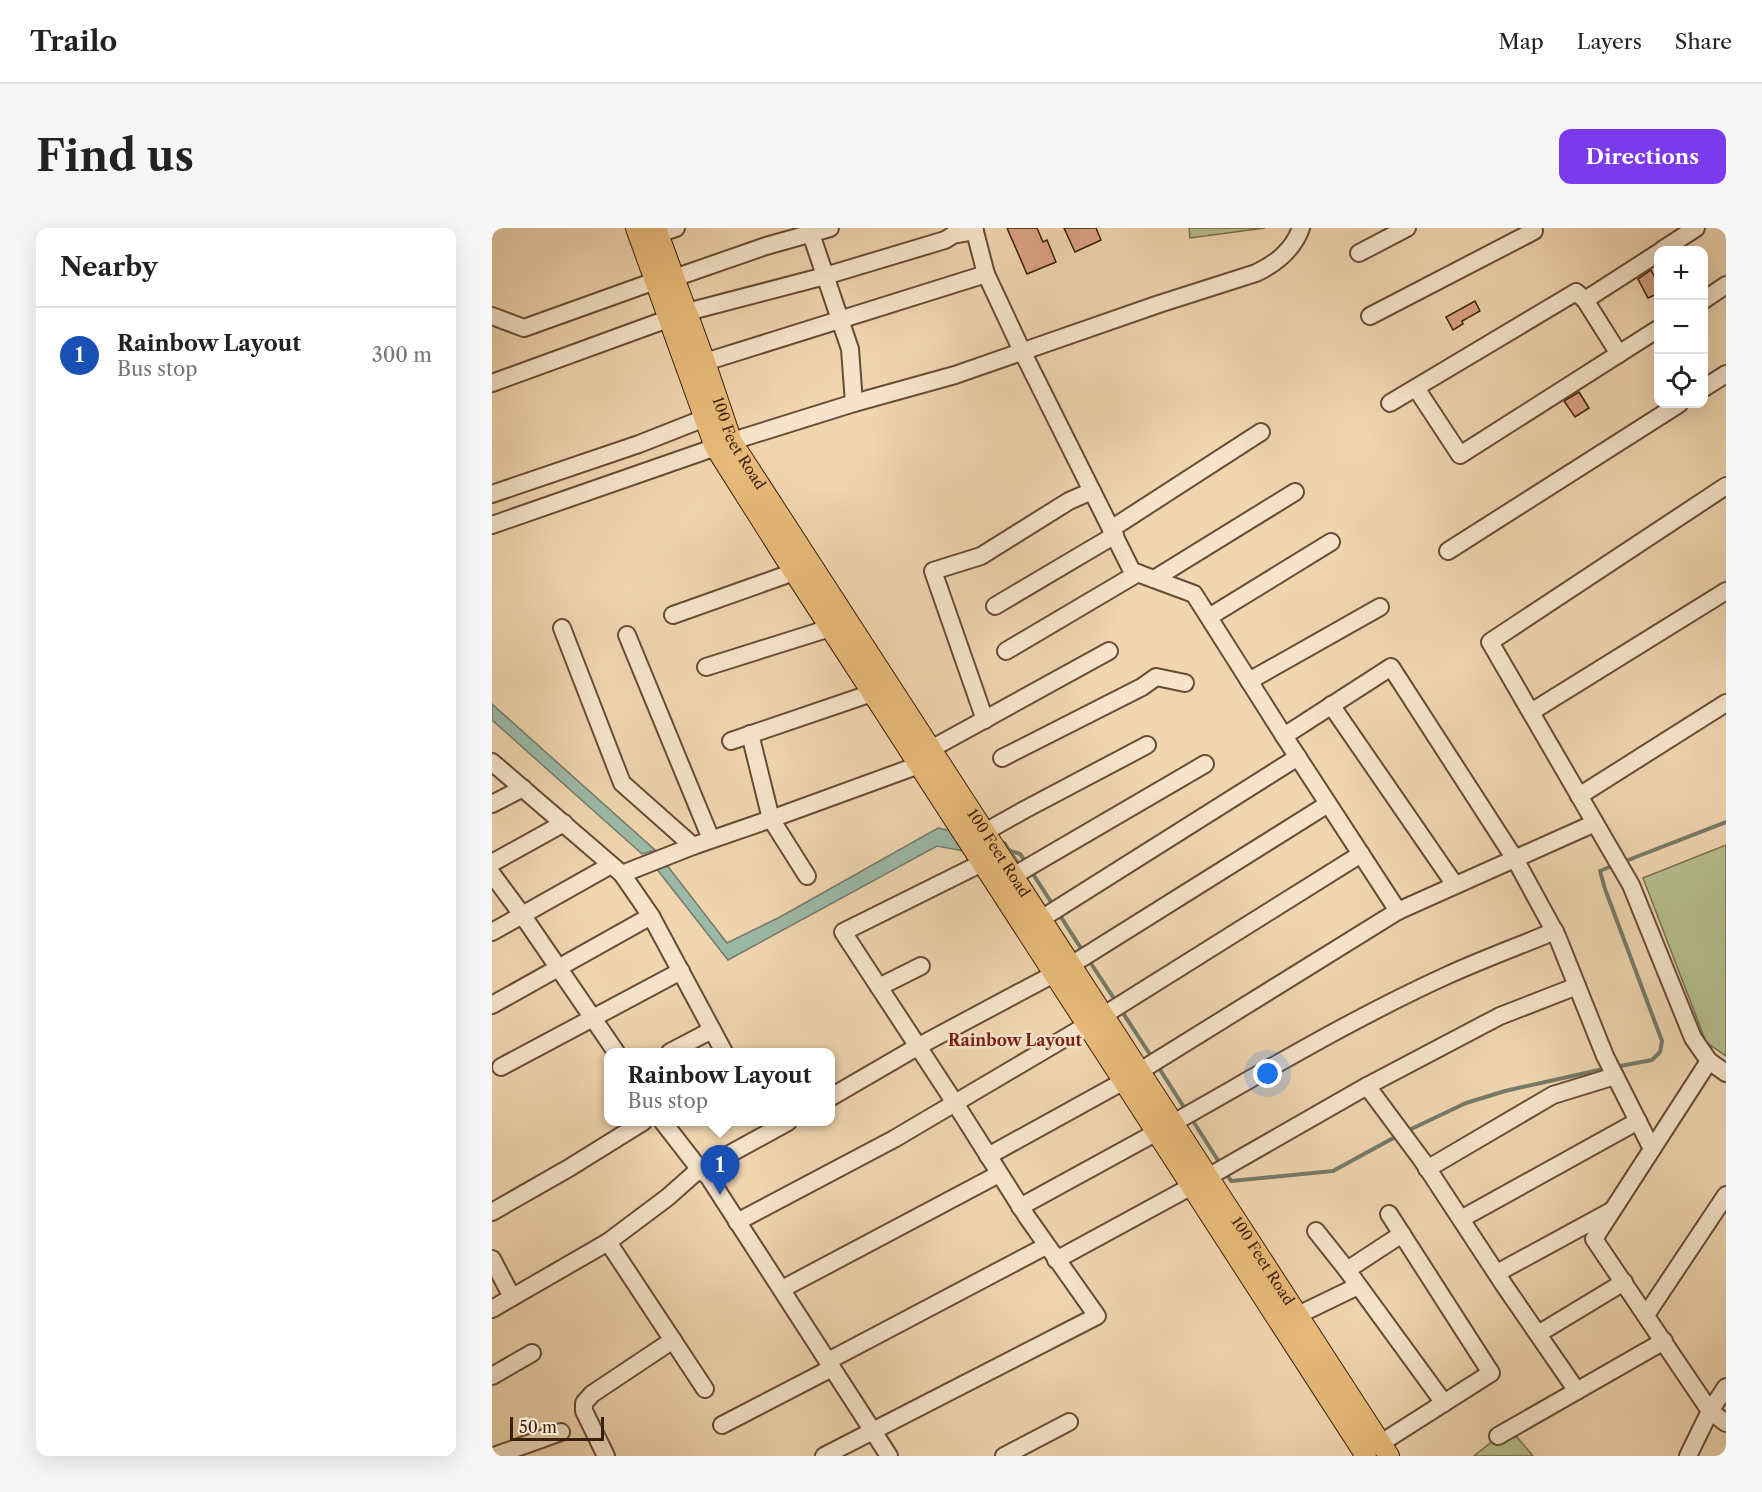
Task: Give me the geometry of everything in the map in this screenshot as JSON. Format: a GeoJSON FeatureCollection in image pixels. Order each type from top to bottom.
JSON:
{"type":"FeatureCollection","features":[{"type":"Feature","properties":{"kind":"main road","name":"100 Feet Road"},"geometry":{"type":"LineString","coordinates":[[636,228],[665,279],[678,315],[705,418],[931,749],[982,863],[1005,881],[1041,919],[1062,969]]}},
{"type":"Feature","properties":{"kind":"main road","name":"100 Feet Road"},"geometry":{"type":"LineString","coordinates":[[664,230],[665,279]]}},
{"type":"Feature","properties":{"kind":"main road","name":"100 Feet Road"},"geometry":{"type":"LineString","coordinates":[[678,315],[705,362],[723,445],[794,572],[918,765],[985,832],[1005,881],[1200,1182],[1366,1456]]}},
{"type":"Feature","properties":{"kind":"main road","name":"100 Feet Road"},"geometry":{"type":"LineString","coordinates":[[1200,1182],[1298,1315],[1385,1450]]}},
{"type":"Feature","properties":{"kind":"street"},"geometry":{"type":"LineString","coordinates":[[492,316],[524,328],[810,231],[830,228]]}},
{"type":"Feature","properties":{"kind":"street"},"geometry":{"type":"LineString","coordinates":[[492,525],[723,445],[854,403],[955,375],[1256,273],[1269,267],[1285,254],[1297,238],[1301,228]]}},
{"type":"Feature","properties":{"kind":"street"},"geometry":{"type":"LineString","coordinates":[[1359,253],[1407,228]]}},
{"type":"Feature","properties":{"kind":"street"},"geometry":{"type":"LineString","coordinates":[[1669,246],[1696,228]]}},
{"type":"Feature","properties":{"kind":"street"},"geometry":{"type":"LineString","coordinates":[[492,383],[678,315],[825,276],[975,229],[986,274],[1132,571],[1194,594],[1398,911]]}},
{"type":"Feature","properties":{"kind":"street"},"geometry":{"type":"LineString","coordinates":[[1370,316],[1536,229]]}},
{"type":"Feature","properties":{"kind":"street"},"geometry":{"type":"LineString","coordinates":[[810,231],[852,357],[854,403]]}},
{"type":"Feature","properties":{"kind":"street"},"geometry":{"type":"LineString","coordinates":[[1585,300],[1654,256]]}},
{"type":"Feature","properties":{"kind":"street"},"geometry":{"type":"LineString","coordinates":[[705,362],[986,274]]}},
{"type":"Feature","properties":{"kind":"street"},"geometry":{"type":"LineString","coordinates":[[1708,297],[1726,285]]}},
{"type":"Feature","properties":{"kind":"street"},"geometry":{"type":"LineString","coordinates":[[1390,403],[1576,292],[1585,300],[1619,354]]}},
{"type":"Feature","properties":{"kind":"street"},"geometry":{"type":"LineString","coordinates":[[1416,388],[1460,455],[1654,332]]}},
{"type":"Feature","properties":{"kind":"street"},"geometry":{"type":"LineString","coordinates":[[1708,385],[1726,374]]}},
{"type":"Feature","properties":{"kind":"street"},"geometry":{"type":"LineString","coordinates":[[1448,550],[1673,408]]}},
{"type":"Feature","properties":{"kind":"street"},"geometry":{"type":"LineString","coordinates":[[492,494],[639,444],[705,418]]}},
{"type":"Feature","properties":{"kind":"street"},"geometry":{"type":"LineString","coordinates":[[995,606],[1113,532],[1262,432]]}},
{"type":"Feature","properties":{"kind":"street"},"geometry":{"type":"LineString","coordinates":[[1726,486],[1490,642],[1631,885],[1694,1038],[1709,1061],[1726,1073]]}},
{"type":"Feature","properties":{"kind":"street"},"geometry":{"type":"LineString","coordinates":[[985,720],[933,571],[981,556],[1069,501],[1092,491]]}},
{"type":"Feature","properties":{"kind":"street"},"geometry":{"type":"LineString","coordinates":[[1006,651],[1295,492]]}},
{"type":"Feature","properties":{"kind":"street"},"geometry":{"type":"LineString","coordinates":[[1209,617],[1331,542]]}},
{"type":"Feature","properties":{"kind":"street"},"geometry":{"type":"LineString","coordinates":[[673,615],[794,572]]}},
{"type":"Feature","properties":{"kind":"street"},"geometry":{"type":"LineString","coordinates":[[1531,712],[1726,591]]}},
{"type":"Feature","properties":{"kind":"street"},"geometry":{"type":"LineString","coordinates":[[1249,681],[1380,607]]}},
{"type":"Feature","properties":{"kind":"street"},"geometry":{"type":"LineString","coordinates":[[562,628],[622,783],[693,846]]}},
{"type":"Feature","properties":{"kind":"street"},"geometry":{"type":"LineString","coordinates":[[706,667],[830,628]]}},
{"type":"Feature","properties":{"kind":"street"},"geometry":{"type":"LineString","coordinates":[[627,635],[711,839]]}},
{"type":"Feature","properties":{"kind":"street"},"geometry":{"type":"LineString","coordinates":[[931,749],[1109,651]]}},
{"type":"Feature","properties":{"kind":"street"},"geometry":{"type":"LineString","coordinates":[[1284,736],[1391,667],[1515,859],[1554,932],[1605,1056],[1652,1149]]}},
{"type":"Feature","properties":{"kind":"street"},"geometry":{"type":"LineString","coordinates":[[1002,758],[1142,687],[1156,677],[1185,683]]}},
{"type":"Feature","properties":{"kind":"street"},"geometry":{"type":"LineString","coordinates":[[731,741],[872,693]]}},
{"type":"Feature","properties":{"kind":"street"},"geometry":{"type":"LineString","coordinates":[[1580,796],[1726,703]]}},
{"type":"Feature","properties":{"kind":"street"},"geometry":{"type":"LineString","coordinates":[[1332,705],[1455,885]]}},
{"type":"Feature","properties":{"kind":"street"},"geometry":{"type":"LineString","coordinates":[[750,734],[771,819],[807,876]]}},
{"type":"Feature","properties":{"kind":"street"},"geometry":{"type":"LineString","coordinates":[[985,832],[1147,745]]}},
{"type":"Feature","properties":{"kind":"street"},"geometry":{"type":"LineString","coordinates":[[1041,919],[1298,757]]}},
{"type":"Feature","properties":{"kind":"street"},"geometry":{"type":"LineString","coordinates":[[492,762],[616,869],[651,916],[721,1048]]}},
{"type":"Feature","properties":{"kind":"street"},"geometry":{"type":"LineString","coordinates":[[1005,881],[1205,764]]}},
{"type":"Feature","properties":{"kind":"street"},"geometry":{"type":"LineString","coordinates":[[492,932],[616,869],[655,861],[918,765]]}},
{"type":"Feature","properties":{"kind":"street"},"geometry":{"type":"LineString","coordinates":[[492,804],[523,788]]}},
{"type":"Feature","properties":{"kind":"street"},"geometry":{"type":"LineString","coordinates":[[835,1095],[917,1047],[1062,969],[1328,804]]}},
{"type":"Feature","properties":{"kind":"street"},"geometry":{"type":"LineString","coordinates":[[492,863],[564,823]]}},
{"type":"Feature","properties":{"kind":"street"},"geometry":{"type":"LineString","coordinates":[[988,1156],[1132,1076],[1398,911],[1595,823]]}},
{"type":"Feature","properties":{"kind":"street"},"geometry":{"type":"LineString","coordinates":[[737,1222],[894,1139],[1095,1020],[1361,854]]}},
{"type":"Feature","properties":{"kind":"street"},"geometry":{"type":"LineString","coordinates":[[824,1456],[1097,1316],[1020,1207],[843,932],[982,863]]}},
{"type":"Feature","properties":{"kind":"street"},"geometry":{"type":"LineString","coordinates":[[492,874],[613,1048]]}},
{"type":"Feature","properties":{"kind":"street"},"geometry":{"type":"LineString","coordinates":[[492,1005],[651,916]]}},
{"type":"Feature","properties":{"kind":"street"},"geometry":{"type":"LineString","coordinates":[[1020,1207],[1387,1005],[1448,975],[1554,932]]}},
{"type":"Feature","properties":{"kind":"street"},"geometry":{"type":"LineString","coordinates":[[879,987],[921,966]]}},
{"type":"Feature","properties":{"kind":"street"},"geometry":{"type":"LineString","coordinates":[[501,1067],[681,971]]}},
{"type":"Feature","properties":{"kind":"street"},"geometry":{"type":"LineString","coordinates":[[722,1425],[830,1365],[1051,1253],[1200,1182],[1367,1086],[1500,1016],[1577,986]]}},
{"type":"Feature","properties":{"kind":"street"},"geometry":{"type":"LineString","coordinates":[[679,1048],[712,1030]]}},
{"type":"Feature","properties":{"kind":"street"},"geometry":{"type":"LineString","coordinates":[[1709,1061],[1594,1239],[1710,1411],[1726,1422]]}},
{"type":"Feature","properties":{"kind":"street"},"geometry":{"type":"LineString","coordinates":[[1427,1169],[1553,1095],[1616,1076]]}},
{"type":"Feature","properties":{"kind":"street"},"geometry":{"type":"LineString","coordinates":[[1367,1086],[1427,1169],[1577,1391]]}},
{"type":"Feature","properties":{"kind":"street"},"geometry":{"type":"LineString","coordinates":[[1461,1219],[1638,1121]]}},
{"type":"Feature","properties":{"kind":"street"},"geometry":{"type":"LineString","coordinates":[[492,1212],[637,1126]]}},
{"type":"Feature","properties":{"kind":"street"},"geometry":{"type":"LineString","coordinates":[[669,1126],[701,1171],[708,1176],[889,1456]]}},
{"type":"Feature","properties":{"kind":"street"},"geometry":{"type":"LineString","coordinates":[[492,1309],[608,1242],[668,1197],[695,1173],[764,1127]]}},
{"type":"Feature","properties":{"kind":"street"},"geometry":{"type":"LineString","coordinates":[[782,1289],[999,1174]]}},
{"type":"Feature","properties":{"kind":"street"},"geometry":{"type":"LineString","coordinates":[[1646,1315],[1726,1195]]}},
{"type":"Feature","properties":{"kind":"street"},"geometry":{"type":"LineString","coordinates":[[1497,1273],[1614,1209]]}},
{"type":"Feature","properties":{"kind":"street"},"geometry":{"type":"LineString","coordinates":[[1385,1450],[1444,1403],[1491,1373],[1389,1214]]}},
{"type":"Feature","properties":{"kind":"street"},"geometry":{"type":"LineString","coordinates":[[1316,1231],[1444,1403]]}},
{"type":"Feature","properties":{"kind":"street"},"geometry":{"type":"LineString","coordinates":[[1347,1270],[1402,1234]]}},
{"type":"Feature","properties":{"kind":"street"},"geometry":{"type":"LineString","coordinates":[[608,1242],[705,1389]]}},
{"type":"Feature","properties":{"kind":"street"},"geometry":{"type":"LineString","coordinates":[[492,1259],[512,1298]]}},
{"type":"Feature","properties":{"kind":"street"},"geometry":{"type":"LineString","coordinates":[[1538,1334],[1624,1282]]}},
{"type":"Feature","properties":{"kind":"street"},"geometry":{"type":"LineString","coordinates":[[1298,1315],[1358,1286]]}},
{"type":"Feature","properties":{"kind":"street"},"geometry":{"type":"LineString","coordinates":[[606,1456],[584,1411],[584,1403],[592,1394],[673,1340]]}},
{"type":"Feature","properties":{"kind":"street"},"geometry":{"type":"LineString","coordinates":[[1498,1436],[1664,1341]]}},
{"type":"Feature","properties":{"kind":"street"},"geometry":{"type":"LineString","coordinates":[[492,1376],[532,1353]]}},
{"type":"Feature","properties":{"kind":"street"},"geometry":{"type":"LineString","coordinates":[[1688,1456],[1710,1411],[1726,1387]]}},
{"type":"Feature","properties":{"kind":"street"},"geometry":{"type":"LineString","coordinates":[[1004,1456],[1069,1422]]}},
{"type":"Feature","properties":{"kind":"street"},"geometry":{"type":"LineString","coordinates":[[494,1456],[561,1432]]}},
{"type":"Feature","properties":{"kind":"green space"},"geometry":{"type":"Polygon","coordinates":[[[1189,228],[1265,228],[1190,238],[1189,228]]]}},
{"type":"Feature","properties":{"kind":"green space"},"geometry":{"type":"Polygon","coordinates":[[[1726,845],[1726,1056],[1706,1042],[1643,878],[1726,845]]]}},
{"type":"Feature","properties":{"kind":"green space"},"geometry":{"type":"Polygon","coordinates":[[[1517,1437],[1533,1456],[1474,1456],[1494,1440],[1517,1437]]]}},
{"type":"Feature","properties":{"kind":"shaded area"},"geometry":{"type":"Polygon","coordinates":[[[492,704],[655,850],[642,854],[492,720],[492,704]]]}},
{"type":"Feature","properties":{"kind":"shaded area"},"geometry":{"type":"Polygon","coordinates":[[[938,828],[1005,842],[1018,861],[937,846],[728,960],[656,868],[666,864],[727,943],[780,917],[938,828]]]}},
{"type":"Feature","properties":{"kind":"building"},"geometry":{"type":"Polygon","coordinates":[[[1007,228],[1037,228],[1043,242],[1047,240],[1056,262],[1027,274],[1007,228]]]}},
{"type":"Feature","properties":{"kind":"building"},"geometry":{"type":"Polygon","coordinates":[[[1064,228],[1096,228],[1101,240],[1075,252],[1064,228]]]}},
{"type":"Feature","properties":{"kind":"building"},"geometry":{"type":"Polygon","coordinates":[[[1651,270],[1654,276],[1654,295],[1648,298],[1638,279],[1651,270]]]}},
{"type":"Feature","properties":{"kind":"building"},"geometry":{"type":"Polygon","coordinates":[[[1475,301],[1480,311],[1462,321],[1463,324],[1453,330],[1446,317],[1475,301]]]}},
{"type":"Feature","properties":{"kind":"building"},"geometry":{"type":"Polygon","coordinates":[[[1579,392],[1589,408],[1575,417],[1564,401],[1579,392]]]}},
{"type":"Feature","properties":{"kind":"waterway"},"geometry":{"type":"LineString","coordinates":[[1623,862],[1726,822]]}},
{"type":"Feature","properties":{"kind":"waterway"},"geometry":{"type":"LineString","coordinates":[[1008,850],[1020,854],[1026,862]]}},
{"type":"Feature","properties":{"kind":"waterway"},"geometry":{"type":"LineString","coordinates":[[1614,865],[1600,871],[1662,1041],[1660,1052],[1652,1060],[1615,1067]]}},
{"type":"Feature","properties":{"kind":"waterway"},"geometry":{"type":"LineString","coordinates":[[1031,871],[1053,905]]}},
{"type":"Feature","properties":{"kind":"waterway"},"geometry":{"type":"LineString","coordinates":[[1059,914],[1084,953]]}},
{"type":"Feature","properties":{"kind":"waterway"},"geometry":{"type":"LineString","coordinates":[[1088,959],[1117,1003]]}},
{"type":"Feature","properties":{"kind":"waterway"},"geometry":{"type":"LineString","coordinates":[[1121,1010],[1153,1059]]}},
{"type":"Feature","properties":{"kind":"waterway"},"geometry":{"type":"LineString","coordinates":[[1157,1065],[1187,1112]]}},
{"type":"Feature","properties":{"kind":"waterway"},"geometry":{"type":"LineString","coordinates":[[1407,1131],[1466,1103],[1505,1091],[1608,1068]]}},
{"type":"Feature","properties":{"kind":"waterway"},"geometry":{"type":"LineString","coordinates":[[1191,1118],[1221,1165]]}},
{"type":"Feature","properties":{"kind":"waterway"},"geometry":{"type":"LineString","coordinates":[[1225,1171],[1231,1181],[1333,1171],[1397,1136]]}},
{"type":"Feature","properties":{"kind":"place","name":"Rainbow Layout"},"geometry":{"type":"Point","coordinates":[720,1195]}},
{"type":"Feature","properties":{"kind":"district","name":"Rainbow Layout"},"geometry":{"type":"Point","coordinates":[1015,1040]}}]}
